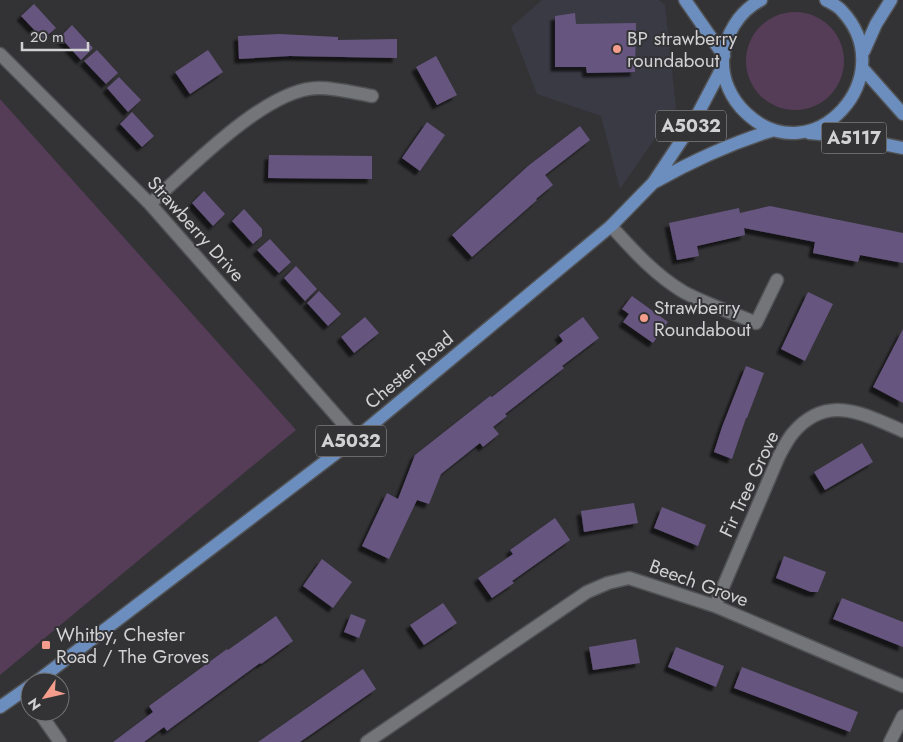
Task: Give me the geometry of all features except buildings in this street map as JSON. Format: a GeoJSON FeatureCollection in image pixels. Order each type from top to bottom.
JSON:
{"type":"FeatureCollection","features":[{"type":"Feature","properties":{"kind":"main road","name":"A5117"},"geometry":{"type":"LineString","coordinates":[[686,0],[723,61],[728,87],[738,106],[754,121],[774,130],[789,133],[804,132],[844,136],[903,148]]}},
{"type":"Feature","properties":{"kind":"main road"},"geometry":{"type":"LineString","coordinates":[[723,61],[729,34],[741,15],[761,0]]}},
{"type":"Feature","properties":{"kind":"main road","name":"A5117"},"geometry":{"type":"LineString","coordinates":[[804,132],[826,125],[844,112],[858,92],[864,70],[864,51],[856,29],[842,10],[826,0]]}},
{"type":"Feature","properties":{"kind":"main road"},"geometry":{"type":"LineString","coordinates":[[864,51],[876,24],[891,0]]}},
{"type":"Feature","properties":{"kind":"main road","name":"Chester Road"},"geometry":{"type":"LineString","coordinates":[[49,672],[356,438],[611,226],[653,184],[693,123],[723,61]]}},
{"type":"Feature","properties":{"kind":"main road","name":"A5117"},"geometry":{"type":"LineString","coordinates":[[864,70],[903,114]]}},
{"type":"Feature","properties":{"kind":"main road","name":"Chester Road"},"geometry":{"type":"LineString","coordinates":[[653,184],[705,155],[742,139],[774,130]]}},
{"type":"Feature","properties":{"kind":"main road"},"geometry":{"type":"LineString","coordinates":[[0,707],[20,696]]}},
{"type":"Feature","properties":{"kind":"street","name":"Strawberry Drive"},"geometry":{"type":"LineString","coordinates":[[0,54],[150,204],[356,438]]}},
{"type":"Feature","properties":{"kind":"street"},"geometry":{"type":"LineString","coordinates":[[150,204],[231,131],[259,110],[292,94],[318,88],[372,96]]}},
{"type":"Feature","properties":{"kind":"street"},"geometry":{"type":"LineString","coordinates":[[611,226],[660,276],[683,291],[756,323],[777,280]]}},
{"type":"Feature","properties":{"kind":"street","name":"Fir Tree Grove"},"geometry":{"type":"LineString","coordinates":[[715,606],[779,456],[792,434],[806,420],[822,412],[840,409],[861,413],[903,431]]}},
{"type":"Feature","properties":{"kind":"street","name":"Beech Grove"},"geometry":{"type":"LineString","coordinates":[[367,742],[587,592],[608,583],[629,578],[715,606],[903,686]]}},
{"type":"Feature","properties":{"kind":"street"},"geometry":{"type":"LineString","coordinates":[[890,742],[903,716]]}},
{"type":"Feature","properties":{"kind":"street"},"geometry":{"type":"LineString","coordinates":[[46,722],[60,742]]}},
{"type":"Feature","properties":{"kind":"shaded area"},"geometry":{"type":"Polygon","coordinates":[[[542,0],[659,0],[665,5],[676,108],[620,189],[601,116],[537,94],[511,27],[542,0]]]}},
{"type":"Feature","properties":{"kind":"shaded area"},"geometry":{"type":"Polygon","coordinates":[[[785,12],[805,12],[814,15],[830,26],[841,42],[844,51],[844,71],[841,80],[830,96],[814,107],[805,110],[785,110],[768,102],[754,88],[746,71],[746,51],[754,34],[768,20],[785,12]]]}},
{"type":"Feature","properties":{"kind":"shaded area"},"geometry":{"type":"Polygon","coordinates":[[[0,99],[296,430],[0,675],[0,99]]]}},
{"type":"Feature","properties":{"kind":"place","name":"BP strawberry roundabout"},"geometry":{"type":"Point","coordinates":[617,49]}},
{"type":"Feature","properties":{"kind":"place","name":"Strawberry Roundabout"},"geometry":{"type":"Point","coordinates":[644,318]}},
{"type":"Feature","properties":{"kind":"place","name":"Whitby, Chester Road / The Groves"},"geometry":{"type":"Point","coordinates":[46,645]}}]}
